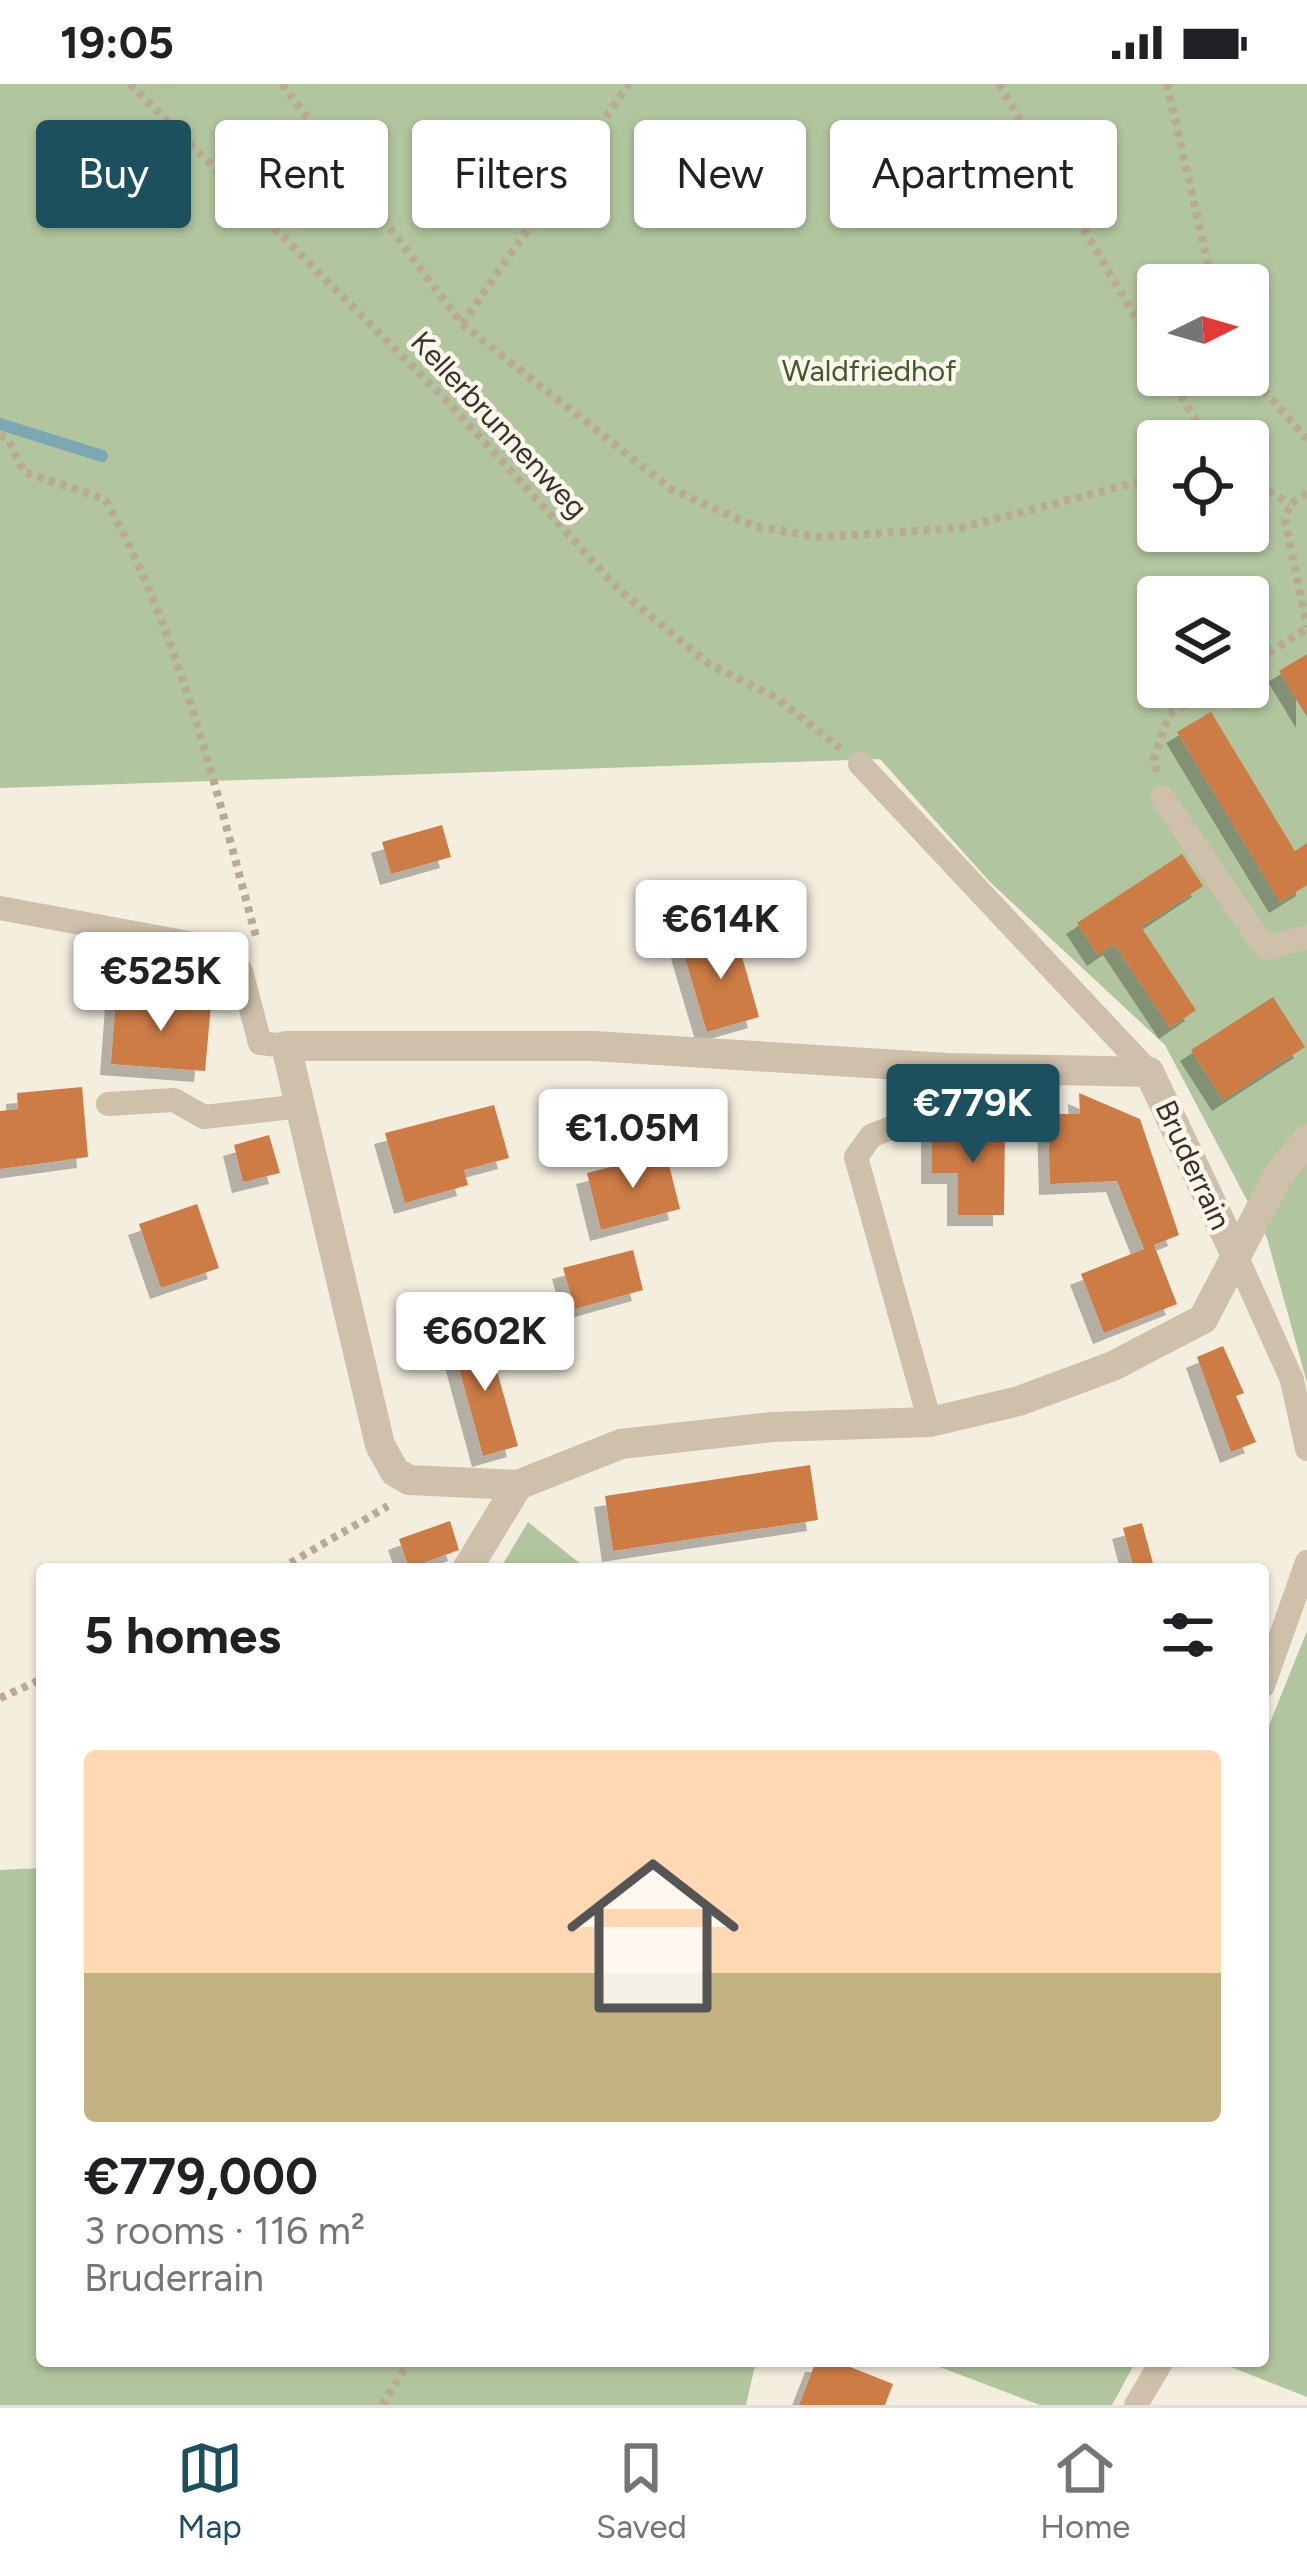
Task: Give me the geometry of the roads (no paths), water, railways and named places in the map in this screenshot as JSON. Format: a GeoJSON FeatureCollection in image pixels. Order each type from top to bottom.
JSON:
{"type":"FeatureCollection","features":[{"type":"Feature","properties":{"kind":"street","name":"Bruderrain"},"geometry":{"type":"LineString","coordinates":[[286,1046],[593,1046],[948,1068],[1149,1072],[1234,1251],[1203,1318],[1067,1385],[930,1422],[772,1427],[621,1444],[518,1485],[417,1482],[394,1472],[380,1444],[301,1106]]}},
{"type":"Feature","properties":{"kind":"street"},"geometry":{"type":"LineString","coordinates":[[286,1046],[301,1106]]}},
{"type":"Feature","properties":{"kind":"street"},"geometry":{"type":"LineString","coordinates":[[1234,1251],[1279,1174],[1307,1140]]}},
{"type":"Feature","properties":{"kind":"street"},"geometry":{"type":"LineString","coordinates":[[471,1563],[518,1485]]}},
{"type":"Feature","properties":{"kind":"lane"},"geometry":{"type":"LineString","coordinates":[[860,764],[1149,1072]]}},
{"type":"Feature","properties":{"kind":"lane"},"geometry":{"type":"LineString","coordinates":[[1162,797],[1265,948],[1307,937]]}},
{"type":"Feature","properties":{"kind":"lane"},"geometry":{"type":"LineString","coordinates":[[0,908],[221,949],[242,971],[260,1043],[286,1046]]}},
{"type":"Feature","properties":{"kind":"lane"},"geometry":{"type":"LineString","coordinates":[[930,1422],[856,1156],[871,1136],[914,1119],[948,1068]]}},
{"type":"Feature","properties":{"kind":"lane"},"geometry":{"type":"LineString","coordinates":[[108,1104],[174,1100],[204,1117],[301,1106]]}},
{"type":"Feature","properties":{"kind":"lane"},"geometry":{"type":"LineString","coordinates":[[1234,1251],[1292,1380],[1307,1449]]}},
{"type":"Feature","properties":{"kind":"lane"},"geometry":{"type":"LineString","coordinates":[[1269,1669],[1307,1562]]}},
{"type":"Feature","properties":{"kind":"lane"},"geometry":{"type":"LineString","coordinates":[[1136,2405],[1158,2367]]}},
{"type":"Feature","properties":{"kind":"waterway"},"geometry":{"type":"LineString","coordinates":[[0,424],[102,456]]}},
{"type":"Feature","properties":{"kind":"park label","name":"Waldfriedhof"},"geometry":{"type":"Point","coordinates":[869,371]}}]}
